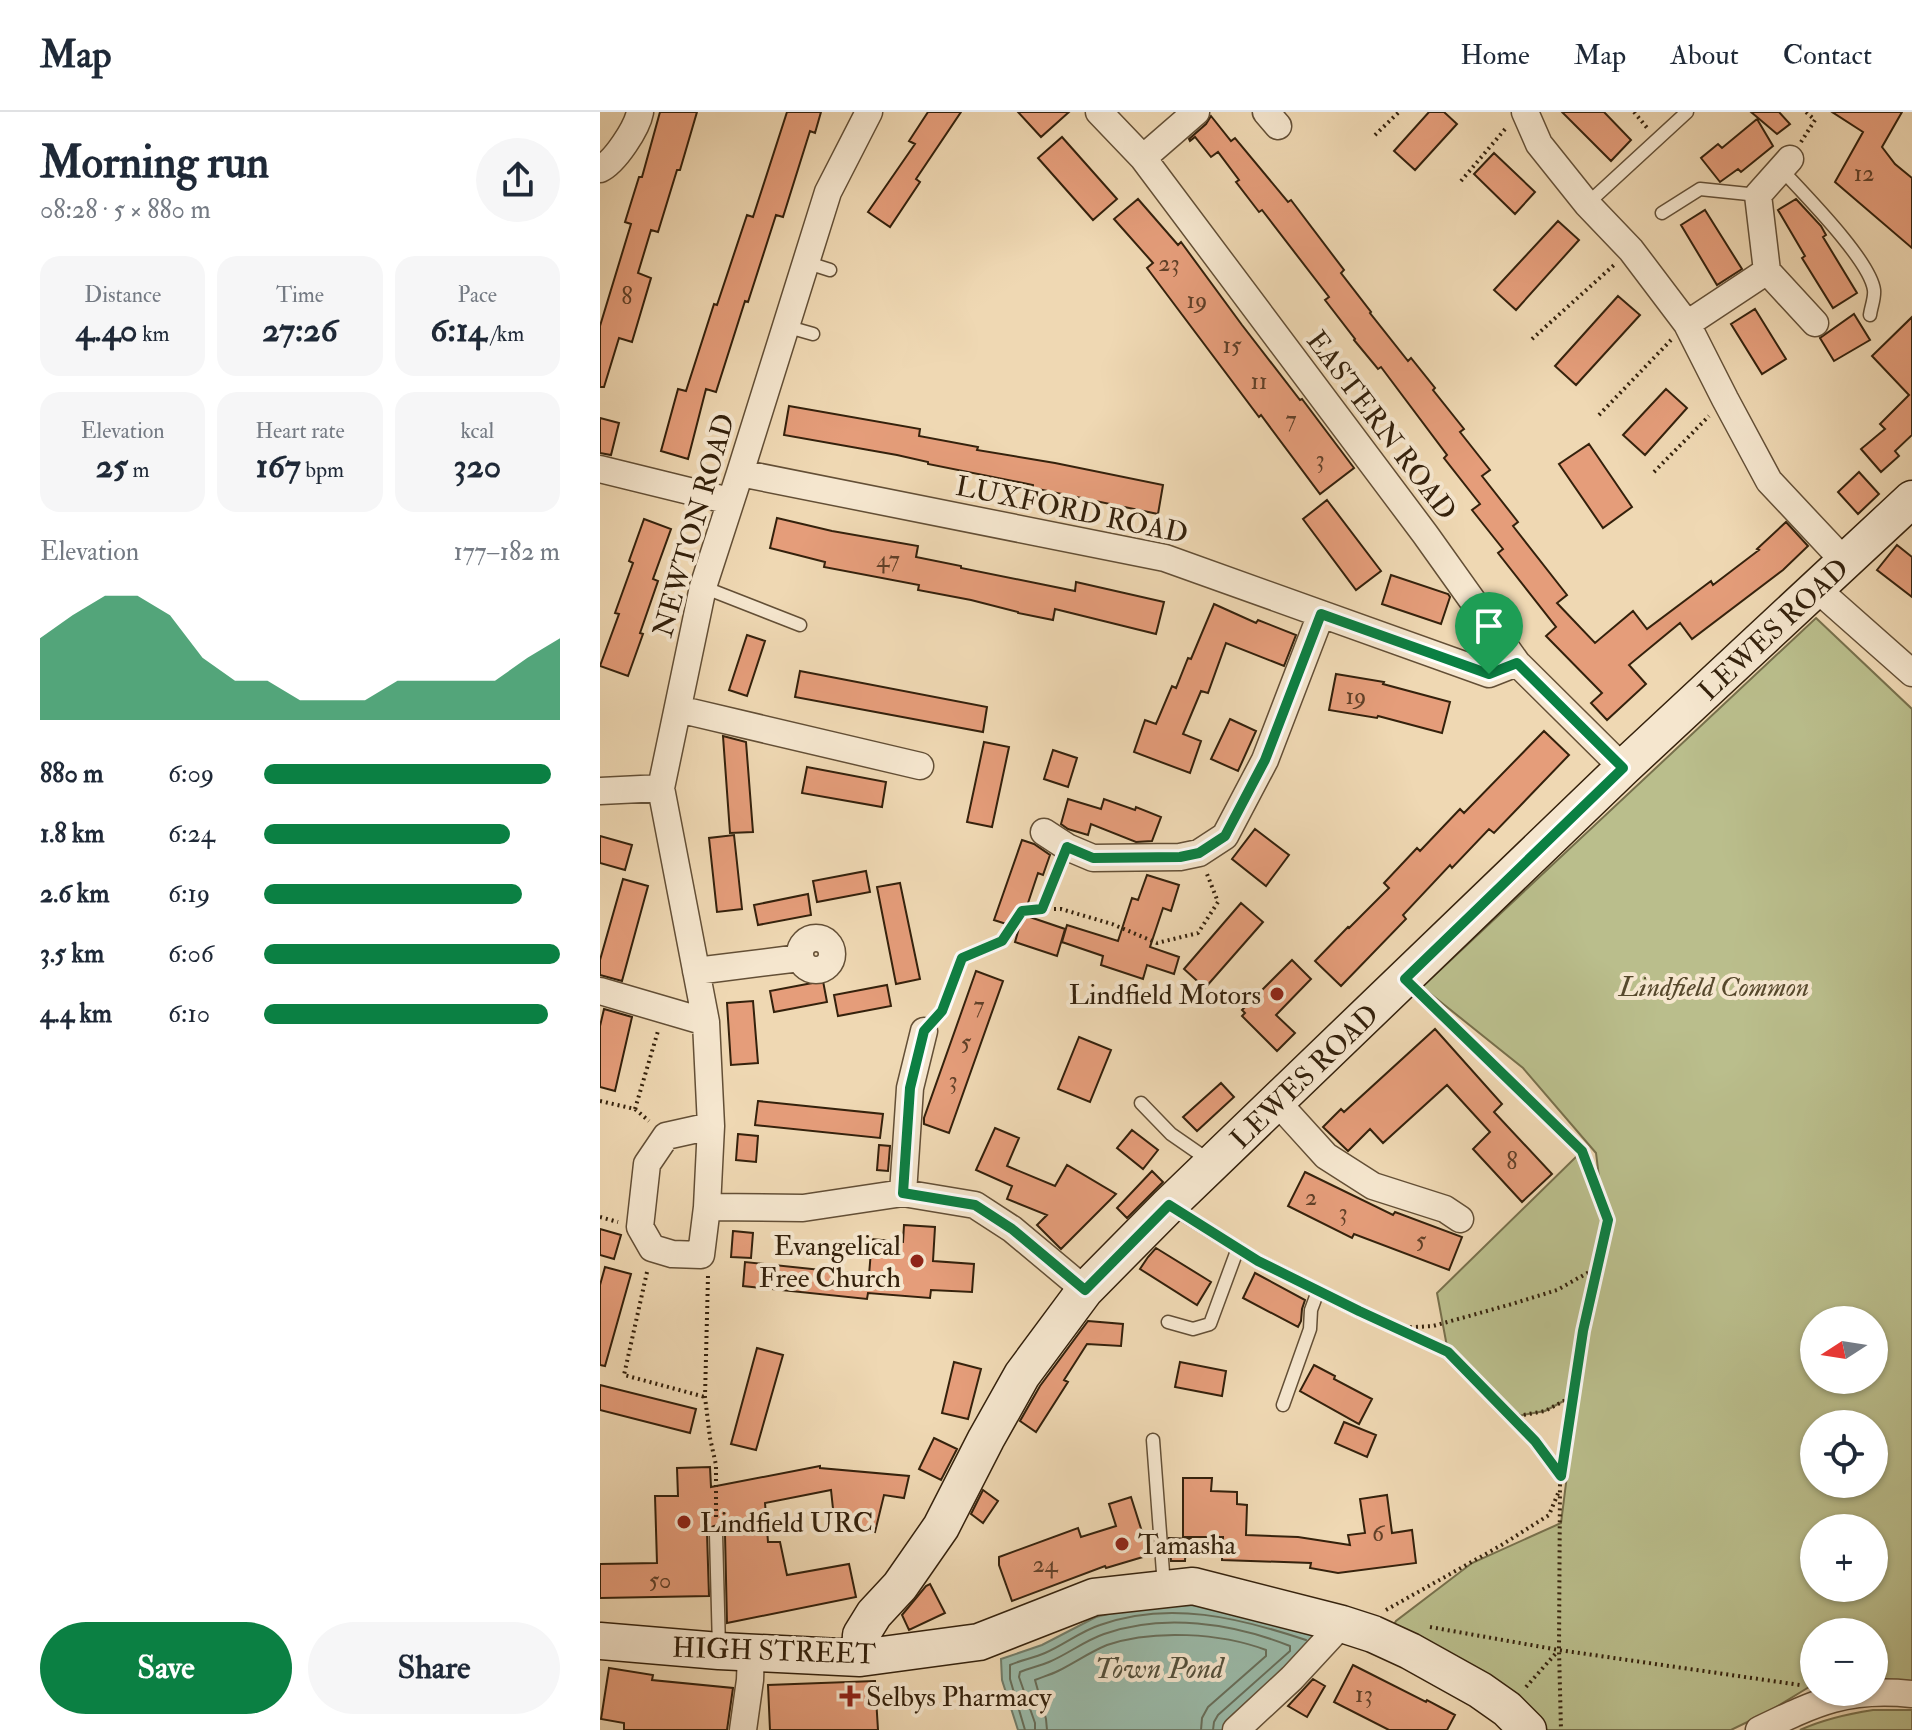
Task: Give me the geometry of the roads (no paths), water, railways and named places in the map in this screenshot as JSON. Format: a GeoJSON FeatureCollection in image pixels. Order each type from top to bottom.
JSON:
{"type":"FeatureCollection","features":[{"type":"Feature","properties":{"kind":"main road","name":"LEWES ROAD"},"geometry":{"type":"LineString","coordinates":[[860,1658],[861,1635],[941,1527],[1022,1375],[1085,1290],[1169,1205],[1623,768],[1912,499]]}},
{"type":"Feature","properties":{"kind":"main road","name":"HIGH STREET"},"geometry":{"type":"LineString","coordinates":[[600,1641],[860,1658],[979,1642],[1094,1597],[1193,1586],[1358,1629],[1444,1669],[1480,1690],[1518,1719]]}},
{"type":"Feature","properties":{"kind":"street"},"geometry":{"type":"LineString","coordinates":[[600,169],[608,165],[616,154],[638,122],[640,112]]}},
{"type":"Feature","properties":{"kind":"street","name":"NEWTON ROAD"},"geometry":{"type":"LineString","coordinates":[[711,1126],[666,1136],[647,1164],[640,1227],[652,1248],[672,1254],[701,1255],[711,1126],[706,1022],[661,788],[703,587],[785,326],[818,266],[828,192],[869,112]]}},
{"type":"Feature","properties":{"kind":"street","name":"EASTERN ROAD"},"geometry":{"type":"LineString","coordinates":[[1099,112],[1143,158],[1425,534],[1517,663],[1623,768]]}},
{"type":"Feature","properties":{"kind":"street"},"geometry":{"type":"LineString","coordinates":[[1143,158],[1196,112]]}},
{"type":"Feature","properties":{"kind":"street"},"geometry":{"type":"LineString","coordinates":[[1517,118],[1587,204],[1631,250],[1687,324],[1769,481],[1845,562]]}},
{"type":"Feature","properties":{"kind":"street"},"geometry":{"type":"LineString","coordinates":[[1785,164],[1758,195],[1767,271],[1815,323]]}},
{"type":"Feature","properties":{"kind":"street"},"geometry":{"type":"LineString","coordinates":[[1687,324],[1767,271]]}},
{"type":"Feature","properties":{"kind":"street"},"geometry":{"type":"LineString","coordinates":[[600,469],[730,501]]}},
{"type":"Feature","properties":{"kind":"street","name":"LUXFORD ROAD"},"geometry":{"type":"LineString","coordinates":[[740,473],[1165,558],[1489,674],[1517,663]]}},
{"type":"Feature","properties":{"kind":"street"},"geometry":{"type":"LineString","coordinates":[[1817,589],[1912,673]]}},
{"type":"Feature","properties":{"kind":"street"},"geometry":{"type":"LineString","coordinates":[[1044,832],[1067,847],[1093,858],[1180,857],[1199,853],[1225,836],[1265,760],[1321,614]]}},
{"type":"Feature","properties":{"kind":"street"},"geometry":{"type":"LineString","coordinates":[[678,709],[920,766]]}},
{"type":"Feature","properties":{"kind":"street"},"geometry":{"type":"LineString","coordinates":[[600,791],[661,788]]}},
{"type":"Feature","properties":{"kind":"street"},"geometry":{"type":"LineString","coordinates":[[696,971],[800,958]]}},
{"type":"Feature","properties":{"kind":"street"},"geometry":{"type":"LineString","coordinates":[[600,991],[706,1022]]}},
{"type":"Feature","properties":{"kind":"street"},"geometry":{"type":"LineString","coordinates":[[903,1193],[910,1088],[924,1031]]}},
{"type":"Feature","properties":{"kind":"street"},"geometry":{"type":"LineString","coordinates":[[1277,1102],[1326,1156],[1373,1186],[1454,1209]]}},
{"type":"Feature","properties":{"kind":"street"},"geometry":{"type":"LineString","coordinates":[[707,1207],[803,1208],[903,1193],[975,1205],[1012,1229],[1085,1290]]}},
{"type":"Feature","properties":{"kind":"street"},"geometry":{"type":"LineString","coordinates":[[1236,1730],[1292,1678],[1358,1629]]}},
{"type":"Feature","properties":{"kind":"street"},"geometry":{"type":"LineString","coordinates":[[735,1652],[746,1715],[743,1730]]}},
{"type":"Feature","properties":{"kind":"street"},"geometry":{"type":"LineString","coordinates":[[1759,1730],[1808,1706],[1833,1698],[1862,1693],[1912,1694]]}},
{"type":"Feature","properties":{"kind":"lane"},"geometry":{"type":"LineString","coordinates":[[1587,204],[1687,112]]}},
{"type":"Feature","properties":{"kind":"lane"},"geometry":{"type":"LineString","coordinates":[[1785,164],[1871,279],[1874,292],[1870,315]]}},
{"type":"Feature","properties":{"kind":"lane"},"geometry":{"type":"LineString","coordinates":[[1662,213],[1700,189],[1758,195]]}},
{"type":"Feature","properties":{"kind":"lane"},"geometry":{"type":"LineString","coordinates":[[785,326],[813,334]]}},
{"type":"Feature","properties":{"kind":"lane"},"geometry":{"type":"LineString","coordinates":[[703,587],[800,625]]}},
{"type":"Feature","properties":{"kind":"lane"},"geometry":{"type":"LineString","coordinates":[[1141,1103],[1171,1134],[1213,1163]]}},
{"type":"Feature","properties":{"kind":"lane"},"geometry":{"type":"LineString","coordinates":[[1169,1205],[1258,1261],[1359,1311]]}},
{"type":"Feature","properties":{"kind":"lane"},"geometry":{"type":"LineString","coordinates":[[1168,1322],[1193,1329],[1210,1324],[1238,1248]]}},
{"type":"Feature","properties":{"kind":"lane"},"geometry":{"type":"LineString","coordinates":[[1283,1405],[1310,1329],[1311,1310],[1318,1291]]}},
{"type":"Feature","properties":{"kind":"lane"},"geometry":{"type":"LineString","coordinates":[[1153,1440],[1164,1589]]}},
{"type":"Feature","properties":{"kind":"lane"},"geometry":{"type":"LineString","coordinates":[[716,1534],[735,1652]]}},
{"type":"Feature","properties":{"kind":"water","name":"Town Pond"},"geometry":{"type":"Polygon","coordinates":[[[1201,1605],[1310,1633],[1318,1638],[1227,1730],[1018,1730],[1002,1680],[1001,1659],[1042,1645],[1096,1617],[1140,1606],[1201,1605]]]}},
{"type":"Feature","properties":{"kind":"place","name":"Lindfield Motors"},"geometry":{"type":"Point","coordinates":[1277,994]}},
{"type":"Feature","properties":{"kind":"place","name":"Evangelical Free Church"},"geometry":{"type":"Point","coordinates":[917,1261]}},
{"type":"Feature","properties":{"kind":"place","name":"Lindfield URC"},"geometry":{"type":"Point","coordinates":[684,1522]}},
{"type":"Feature","properties":{"kind":"place","name":"Tamasha"},"geometry":{"type":"Point","coordinates":[1122,1544]}},
{"type":"Feature","properties":{"kind":"place","name":"Selbys Pharmacy"},"geometry":{"type":"Point","coordinates":[850,1696]}},
{"type":"Feature","properties":{"kind":"park label","name":"Lindfield Common"},"geometry":{"type":"Point","coordinates":[1714,986]}}]}
